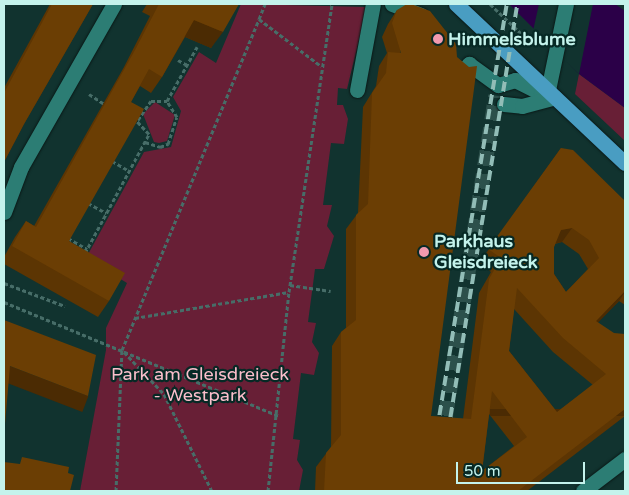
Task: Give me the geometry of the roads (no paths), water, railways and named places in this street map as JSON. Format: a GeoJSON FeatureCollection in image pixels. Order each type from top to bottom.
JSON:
{"type":"FeatureCollection","features":[{"type":"Feature","properties":{"kind":"main road"},"geometry":{"type":"LineString","coordinates":[[456,4],[625,163]]}},
{"type":"Feature","properties":{"kind":"street"},"geometry":{"type":"LineString","coordinates":[[4,212],[21,166],[114,4]]}},
{"type":"Feature","properties":{"kind":"street"},"geometry":{"type":"LineString","coordinates":[[357,90],[373,4]]}},
{"type":"Feature","properties":{"kind":"street"},"geometry":{"type":"LineString","coordinates":[[392,4],[412,9],[436,27]]}},
{"type":"Feature","properties":{"kind":"street"},"geometry":{"type":"LineString","coordinates":[[551,94],[566,4]]}},
{"type":"Feature","properties":{"kind":"street"},"geometry":{"type":"LineString","coordinates":[[458,64],[470,64],[498,85],[515,80],[541,93],[551,94]]}},
{"type":"Feature","properties":{"kind":"street"},"geometry":{"type":"LineString","coordinates":[[504,104],[522,106],[551,94]]}},
{"type":"Feature","properties":{"kind":"street"},"geometry":{"type":"LineString","coordinates":[[583,491],[625,458]]}},
{"type":"Feature","properties":{"kind":"tunnel"},"geometry":{"type":"LineString","coordinates":[[442,438],[496,95]]}},
{"type":"Feature","properties":{"kind":"railway"},"geometry":{"type":"LineString","coordinates":[[437,430],[507,4]]}},
{"type":"Feature","properties":{"kind":"railway"},"geometry":{"type":"LineString","coordinates":[[448,432],[517,4]]}},
{"type":"Feature","properties":{"kind":"place","name":"Himmelsblume"},"geometry":{"type":"Point","coordinates":[438,39]}},
{"type":"Feature","properties":{"kind":"place","name":"Parkhaus Gleisdreieck"},"geometry":{"type":"Point","coordinates":[424,252]}},
{"type":"Feature","properties":{"kind":"park label","name":"Park am Gleisdreieck - Westpark"},"geometry":{"type":"Point","coordinates":[200,385]}}]}
